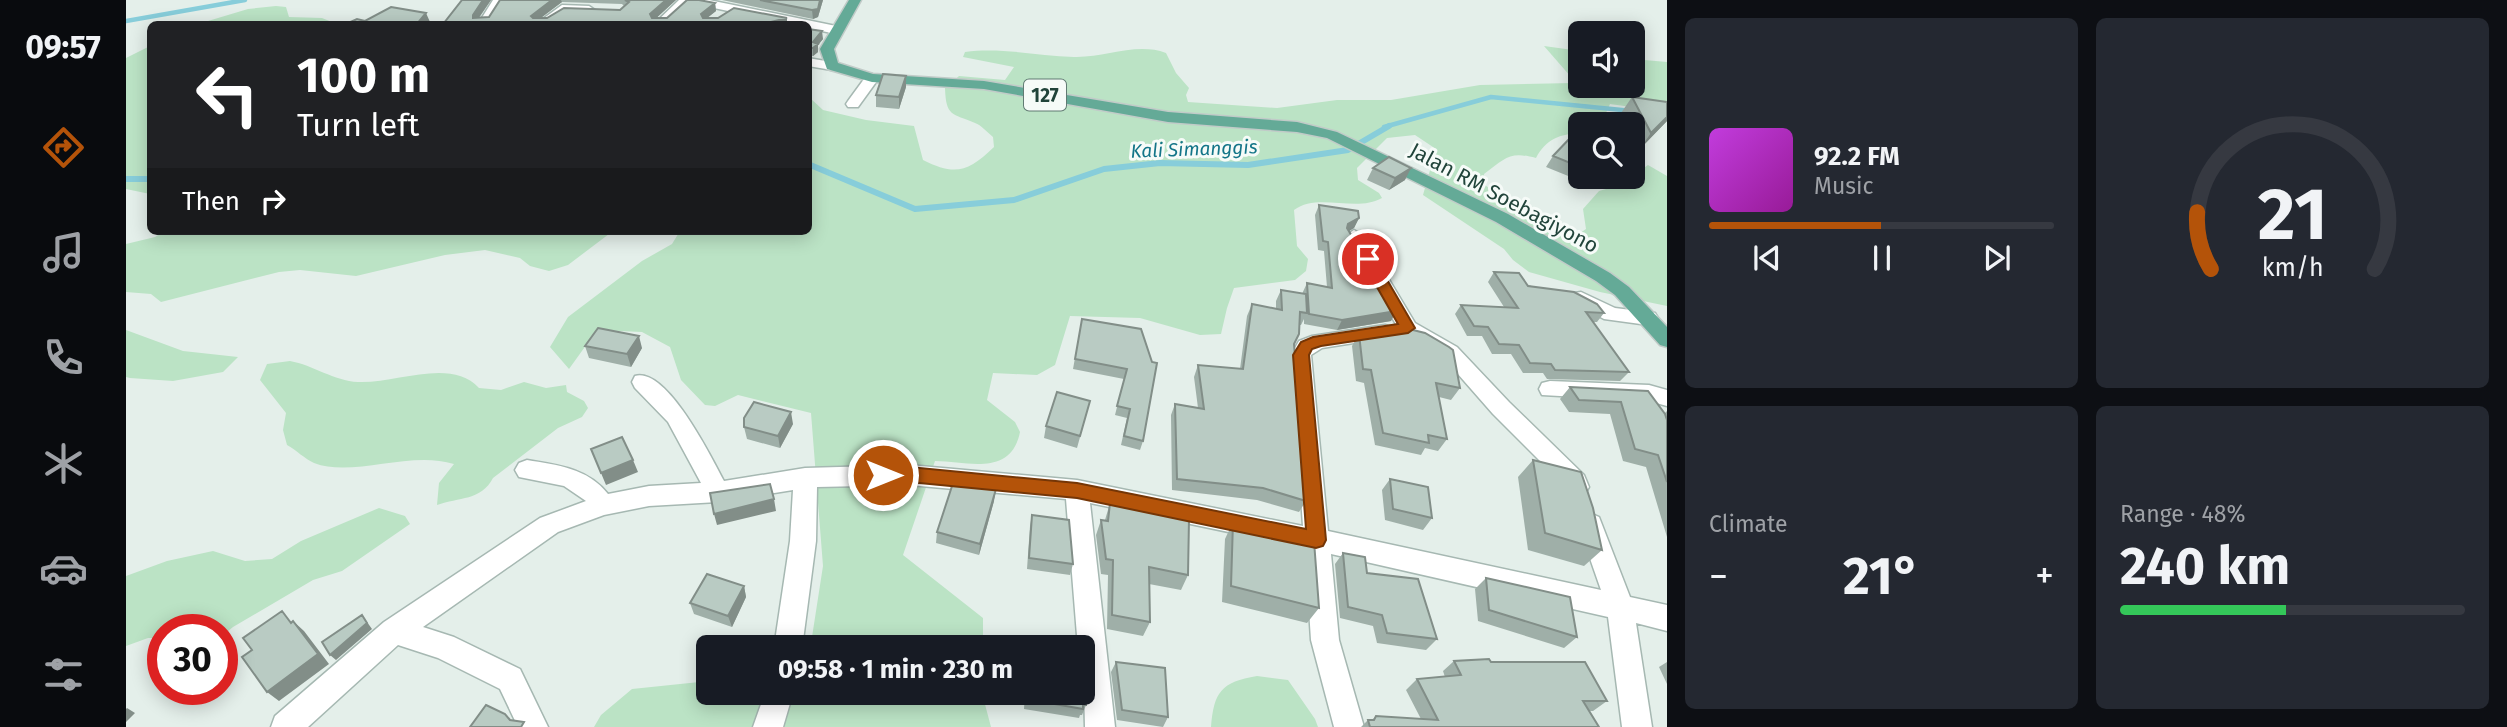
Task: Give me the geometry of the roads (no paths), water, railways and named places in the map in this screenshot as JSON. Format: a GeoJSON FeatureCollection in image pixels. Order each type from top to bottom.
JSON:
{"type":"FeatureCollection","features":[{"type":"Feature","properties":{"kind":"main road"},"geometry":{"type":"LineString","coordinates":[[832,66],[827,49],[855,0]]}},
{"type":"Feature","properties":{"kind":"main road","name":"127"},"geometry":{"type":"LineString","coordinates":[[832,66],[873,78]]}},
{"type":"Feature","properties":{"kind":"main road","name":"Jalan RM Soebagiyono"},"geometry":{"type":"LineString","coordinates":[[873,78],[984,85],[1168,117],[1297,127],[1332,135],[1502,218],[1603,276],[1622,291],[1667,340]]}},
{"type":"Feature","properties":{"kind":"street"},"geometry":{"type":"LineString","coordinates":[[486,21],[499,0]]}},
{"type":"Feature","properties":{"kind":"street"},"geometry":{"type":"LineString","coordinates":[[664,21],[688,0],[794,21]]}},
{"type":"Feature","properties":{"kind":"street"},"geometry":{"type":"LineString","coordinates":[[541,3],[542,21]]}},
{"type":"Feature","properties":{"kind":"street"},"geometry":{"type":"LineString","coordinates":[[546,21],[562,9],[600,10]]}},
{"type":"Feature","properties":{"kind":"street"},"geometry":{"type":"LineString","coordinates":[[812,25],[836,30]]}},
{"type":"Feature","properties":{"kind":"street"},"geometry":{"type":"LineString","coordinates":[[812,63],[832,66]]}},
{"type":"Feature","properties":{"kind":"street"},"geometry":{"type":"LineString","coordinates":[[853,104],[873,78]]}},
{"type":"Feature","properties":{"kind":"street"},"geometry":{"type":"LineString","coordinates":[[1354,236],[1408,328],[1450,352],[1501,408],[1576,482],[1620,607],[1637,727]]}},
{"type":"Feature","properties":{"kind":"street"},"geometry":{"type":"LineString","coordinates":[[1566,292],[1611,314],[1647,318]]}},
{"type":"Feature","properties":{"kind":"street"},"geometry":{"type":"LineString","coordinates":[[1349,727],[1325,640],[1301,355],[1306,346],[1319,341],[1408,328]]}},
{"type":"Feature","properties":{"kind":"street"},"geometry":{"type":"LineString","coordinates":[[643,382],[676,416],[718,492]]}},
{"type":"Feature","properties":{"kind":"street"},"geometry":{"type":"LineString","coordinates":[[1550,389],[1649,393],[1667,398]]}},
{"type":"Feature","properties":{"kind":"street"},"geometry":{"type":"LineString","coordinates":[[527,470],[577,480],[591,487],[603,505]]}},
{"type":"Feature","properties":{"kind":"street"},"geometry":{"type":"LineString","coordinates":[[286,727],[394,631],[549,525],[603,505],[649,496],[718,492],[805,478],[909,474],[1077,490],[1667,618]]}},
{"type":"Feature","properties":{"kind":"street"},"geometry":{"type":"LineString","coordinates":[[790,635],[803,541],[805,478]]}},
{"type":"Feature","properties":{"kind":"street"},"geometry":{"type":"LineString","coordinates":[[1077,490],[1100,727]]}},
{"type":"Feature","properties":{"kind":"street"},"geometry":{"type":"LineString","coordinates":[[394,631],[444,646],[510,679],[533,727]]}},
{"type":"Feature","properties":{"kind":"street"},"geometry":{"type":"LineString","coordinates":[[768,727],[775,705]]}},
{"type":"Feature","properties":{"kind":"waterway"},"geometry":{"type":"LineString","coordinates":[[126,21],[245,0]]}},
{"type":"Feature","properties":{"kind":"waterway","name":"Kali Simanggis"},"geometry":{"type":"LineString","coordinates":[[1384,127],[1491,97],[1632,111]]}},
{"type":"Feature","properties":{"kind":"waterway","name":"Kali Simanggis"},"geometry":{"type":"LineString","coordinates":[[812,166],[915,209],[1014,200],[1104,169],[1160,163],[1248,165],[1348,150],[1389,126]]}},
{"type":"Feature","properties":{"kind":"waterway","name":"Kali Simanggis"},"geometry":{"type":"LineString","coordinates":[[126,179],[147,179]]}}]}
